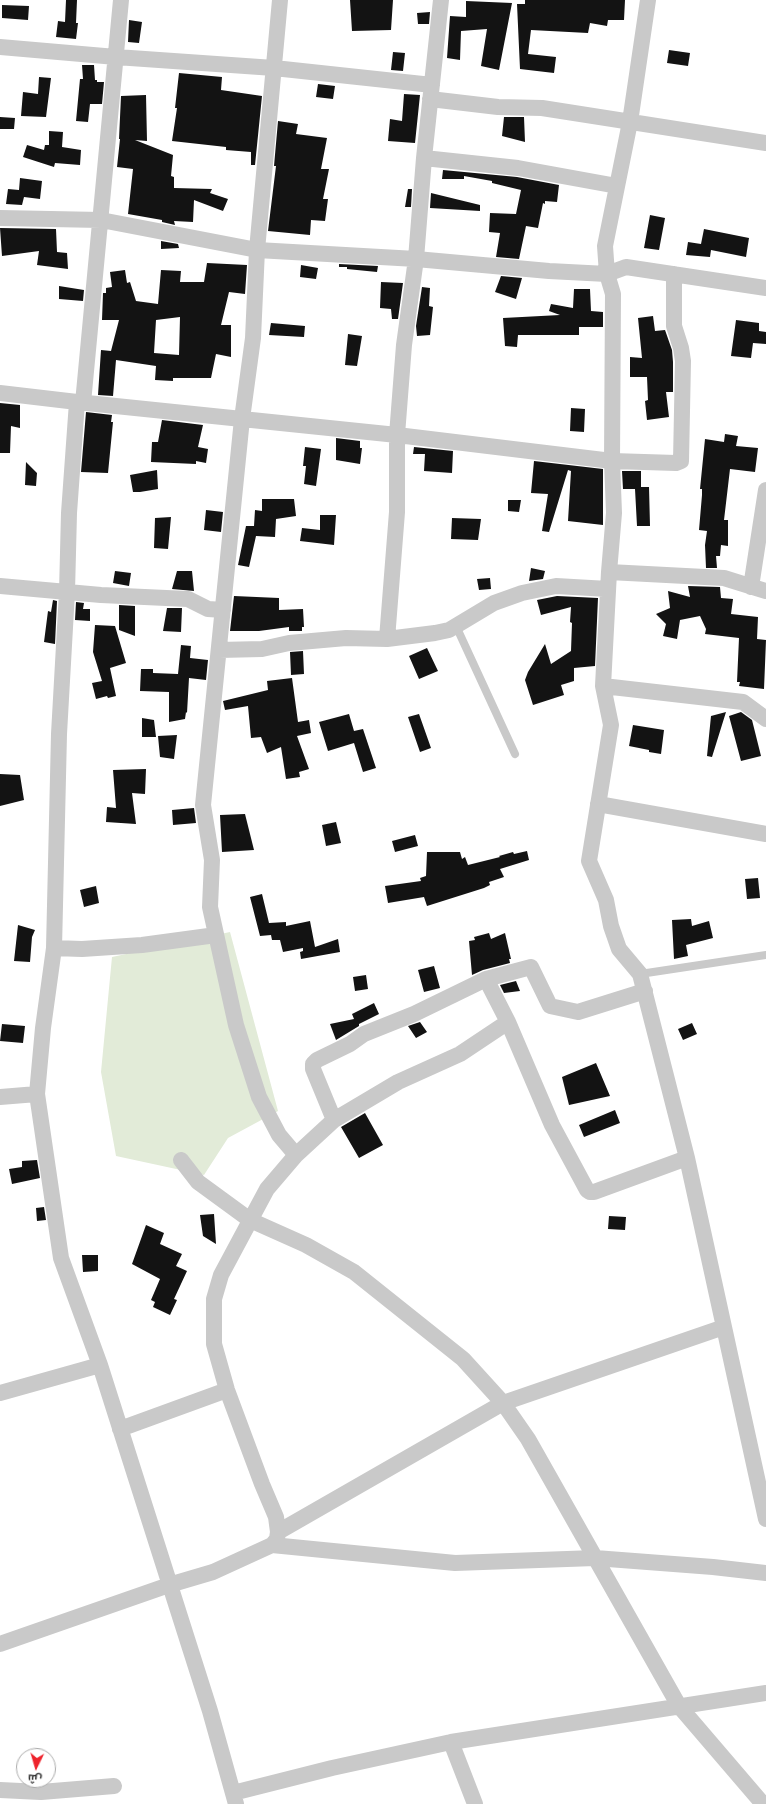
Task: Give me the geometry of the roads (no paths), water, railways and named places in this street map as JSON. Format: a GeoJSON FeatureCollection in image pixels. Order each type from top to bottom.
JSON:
{"type":"FeatureCollection","features":[{"type":"Feature","properties":{"kind":"street"},"geometry":{"type":"LineString","coordinates":[[121,0],[101,220],[80,403],[70,513],[60,734],[54,948],[43,1028],[37,1094],[61,1258],[100,1365],[210,1711],[235,1799],[332,1768],[451,1742],[766,1693]]}},
{"type":"Feature","properties":{"kind":"street"},"geometry":{"type":"LineString","coordinates":[[280,0],[257,250],[253,338],[242,419],[203,805],[212,860],[210,907],[236,1026],[259,1097],[279,1135],[296,1155]]}},
{"type":"Feature","properties":{"kind":"street"},"geometry":{"type":"LineString","coordinates":[[387,639],[397,512],[397,435],[404,345],[416,259],[424,158],[441,0]]}},
{"type":"Feature","properties":{"kind":"street"},"geometry":{"type":"LineString","coordinates":[[648,0],[630,122],[605,246],[607,274],[613,294],[612,461],[614,513],[608,572],[603,686],[611,725],[589,861],[606,900],[611,926],[619,949],[640,974],[645,991],[687,1158],[766,1519]]}},
{"type":"Feature","properties":{"kind":"street"},"geometry":{"type":"LineString","coordinates":[[0,47],[116,58],[274,68],[431,92],[498,107],[542,108],[766,143]]}},
{"type":"Feature","properties":{"kind":"street"},"geometry":{"type":"LineString","coordinates":[[424,158],[518,168],[618,186]]}},
{"type":"Feature","properties":{"kind":"street"},"geometry":{"type":"LineString","coordinates":[[0,218],[101,220],[257,250],[416,259],[549,271],[607,274],[626,267],[766,288]]}},
{"type":"Feature","properties":{"kind":"street"},"geometry":{"type":"LineString","coordinates":[[0,392],[80,403],[397,435],[612,461],[676,464],[681,461],[682,361],[673,318],[674,274]]}},
{"type":"Feature","properties":{"kind":"street"},"geometry":{"type":"LineString","coordinates":[[608,572],[724,578],[758,589],[766,490]]}},
{"type":"Feature","properties":{"kind":"street"},"geometry":{"type":"LineString","coordinates":[[0,586],[67,592],[188,599],[208,609],[223,610]]}},
{"type":"Feature","properties":{"kind":"street"},"geometry":{"type":"LineString","coordinates":[[219,650],[262,649],[289,643],[346,638],[387,639],[435,633],[450,630],[494,603],[522,593],[556,586],[608,589]]}},
{"type":"Feature","properties":{"kind":"street"},"geometry":{"type":"LineString","coordinates":[[603,686],[743,702],[766,719]]}},
{"type":"Feature","properties":{"kind":"street"},"geometry":{"type":"LineString","coordinates":[[598,804],[766,834]]}},
{"type":"Feature","properties":{"kind":"street"},"geometry":{"type":"LineString","coordinates":[[54,948],[82,949],[142,945],[216,935]]}},
{"type":"Feature","properties":{"kind":"street"},"geometry":{"type":"LineString","coordinates":[[334,1120],[313,1069],[313,1064],[317,1060],[350,1044],[364,1034],[414,1014],[486,979],[531,967],[550,1006],[578,1012],[645,991]]}},
{"type":"Feature","properties":{"kind":"street"},"geometry":{"type":"LineString","coordinates":[[486,979],[508,1022],[552,1125],[587,1190],[594,1192],[687,1158]]}},
{"type":"Feature","properties":{"kind":"street"},"geometry":{"type":"LineString","coordinates":[[275,1539],[276,1517],[227,1390],[214,1344],[214,1300],[220,1275],[267,1190],[296,1155],[334,1120],[398,1082],[460,1054],[508,1022]]}},
{"type":"Feature","properties":{"kind":"street"},"geometry":{"type":"LineString","coordinates":[[0,1097],[37,1094]]}},
{"type":"Feature","properties":{"kind":"street"},"geometry":{"type":"LineString","coordinates":[[181,1160],[198,1182],[250,1220],[306,1245],[354,1272],[463,1359],[503,1403],[528,1439],[679,1706],[763,1804]]}},
{"type":"Feature","properties":{"kind":"street"},"geometry":{"type":"LineString","coordinates":[[0,1644],[169,1585],[213,1572],[275,1539],[503,1403],[724,1327]]}},
{"type":"Feature","properties":{"kind":"street"},"geometry":{"type":"LineString","coordinates":[[0,1394],[100,1365]]}},
{"type":"Feature","properties":{"kind":"street"},"geometry":{"type":"LineString","coordinates":[[120,1429],[227,1390]]}},
{"type":"Feature","properties":{"kind":"street"},"geometry":{"type":"LineString","coordinates":[[275,1539],[455,1563],[596,1558],[713,1567],[766,1574]]}},
{"type":"Feature","properties":{"kind":"street"},"geometry":{"type":"LineString","coordinates":[[451,1742],[475,1804]]}},
{"type":"Feature","properties":{"kind":"street"},"geometry":{"type":"LineString","coordinates":[[0,1790],[41,1792],[114,1786]]}},
{"type":"Feature","properties":{"kind":"lane"},"geometry":{"type":"LineString","coordinates":[[456,626],[515,754]]}},
{"type":"Feature","properties":{"kind":"lane"},"geometry":{"type":"LineString","coordinates":[[640,974],[766,955]]}}]}
